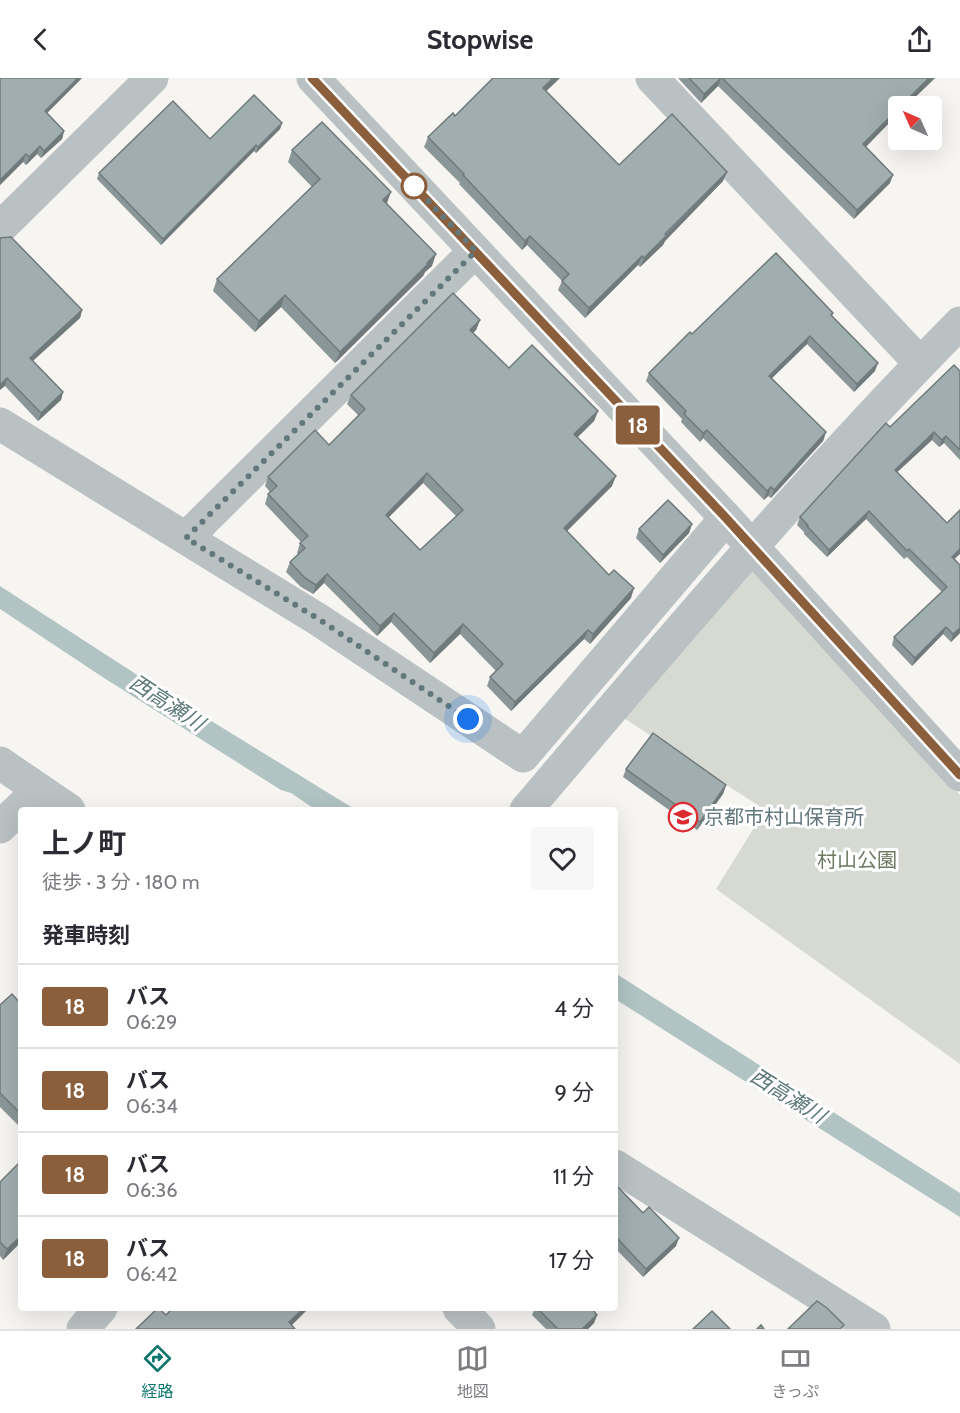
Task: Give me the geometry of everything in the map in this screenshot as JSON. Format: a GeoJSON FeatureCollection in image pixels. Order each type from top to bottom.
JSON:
{"type":"FeatureCollection","features":[{"type":"Feature","properties":{"kind":"street"},"geometry":{"type":"LineString","coordinates":[[0,228],[152,78]]}},
{"type":"Feature","properties":{"kind":"street"},"geometry":{"type":"LineString","coordinates":[[312,78],[726,518],[960,774]]}},
{"type":"Feature","properties":{"kind":"street"},"geometry":{"type":"LineString","coordinates":[[652,78],[920,363]]}},
{"type":"Feature","properties":{"kind":"street"},"geometry":{"type":"LineString","coordinates":[[186,538],[476,251]]}},
{"type":"Feature","properties":{"kind":"street"},"geometry":{"type":"LineString","coordinates":[[529,807],[751,546],[920,363],[960,323]]}},
{"type":"Feature","properties":{"kind":"street"},"geometry":{"type":"LineString","coordinates":[[0,424],[320,620],[524,756],[726,518]]}},
{"type":"Feature","properties":{"kind":"street"},"geometry":{"type":"LineString","coordinates":[[0,763],[64,807]]}},
{"type":"Feature","properties":{"kind":"street"},"geometry":{"type":"LineString","coordinates":[[21,807],[39,790]]}},
{"type":"Feature","properties":{"kind":"street"},"geometry":{"type":"LineString","coordinates":[[0,827],[18,810]]}},
{"type":"Feature","properties":{"kind":"street"},"geometry":{"type":"LineString","coordinates":[[618,1168],[874,1329]]}},
{"type":"Feature","properties":{"kind":"street"},"geometry":{"type":"LineString","coordinates":[[83,1329],[98,1311]]}},
{"type":"Feature","properties":{"kind":"street"},"geometry":{"type":"LineString","coordinates":[[462,1311],[479,1329]]}},
{"type":"Feature","properties":{"kind":"green space","name":"村山公園"},"geometry":{"type":"Polygon","coordinates":[[[746,563],[960,795],[960,1064],[716,889],[765,810],[619,715],[746,563]]]}},
{"type":"Feature","properties":{"kind":"water","name":"西高瀬川"},"geometry":{"type":"Polygon","coordinates":[[[0,586],[148,682],[351,807],[312,807],[291,793],[281,790],[0,609],[0,586]]]}},
{"type":"Feature","properties":{"kind":"water","name":"西高瀬川"},"geometry":{"type":"Polygon","coordinates":[[[618,975],[960,1193],[960,1217],[618,1001],[618,975]]]}},
{"type":"Feature","properties":{"kind":"building"},"geometry":{"type":"Polygon","coordinates":[[[0,78],[78,78],[45,111],[64,131],[44,151],[40,146],[29,157],[26,154],[0,180],[0,78]]]}},
{"type":"Feature","properties":{"kind":"building"},"geometry":{"type":"Polygon","coordinates":[[[493,78],[553,78],[543,88],[619,165],[672,114],[727,172],[644,258],[642,256],[589,308],[562,281],[569,274],[530,236],[525,241],[428,137],[453,113],[455,116],[493,78]]]}},
{"type":"Feature","properties":{"kind":"building"},"geometry":{"type":"Polygon","coordinates":[[[689,78],[721,78],[704,94],[689,78]]]}},
{"type":"Feature","properties":{"kind":"building"},"geometry":{"type":"Polygon","coordinates":[[[722,78],[929,78],[911,96],[888,96],[888,119],[863,144],[893,175],[857,210],[722,78]]]}},
{"type":"Feature","properties":{"kind":"building"},"geometry":{"type":"Polygon","coordinates":[[[254,95],[282,123],[258,147],[256,145],[163,239],[99,173],[173,101],[210,139],[254,95]]]}},
{"type":"Feature","properties":{"kind":"building"},"geometry":{"type":"Polygon","coordinates":[[[322,122],[391,192],[383,200],[436,254],[340,352],[285,295],[259,321],[217,279],[320,179],[292,150],[322,122]]]}},
{"type":"Feature","properties":{"kind":"building"},"geometry":{"type":"Polygon","coordinates":[[[11,237],[82,310],[30,358],[63,392],[41,413],[7,378],[0,385],[0,238],[11,237]]]}},
{"type":"Feature","properties":{"kind":"building"},"geometry":{"type":"Polygon","coordinates":[[[776,253],[833,313],[831,315],[878,363],[857,384],[810,336],[769,376],[826,432],[774,490],[771,487],[767,491],[707,430],[703,433],[684,414],[686,411],[649,373],[776,253]]]}},
{"type":"Feature","properties":{"kind":"building"},"geometry":{"type":"Polygon","coordinates":[[[453,293],[480,320],[470,330],[509,368],[532,345],[598,411],[574,434],[616,476],[564,528],[609,575],[614,570],[634,588],[593,634],[588,630],[515,702],[490,677],[503,664],[463,624],[434,653],[394,613],[380,626],[327,574],[316,585],[305,578],[290,562],[305,548],[300,543],[308,536],[268,494],[277,486],[268,477],[315,430],[329,445],[365,409],[351,395],[453,293]],[[427,473],[386,515],[420,550],[463,510],[427,473]]]}},
{"type":"Feature","properties":{"kind":"building"},"geometry":{"type":"Polygon","coordinates":[[[954,365],[960,371],[960,450],[946,436],[942,440],[934,432],[895,470],[947,523],[960,510],[960,549],[952,557],[960,565],[960,628],[953,634],[946,627],[915,658],[894,637],[947,587],[909,549],[907,551],[869,511],[829,550],[800,517],[886,423],[890,427],[954,365]]]}},
{"type":"Feature","properties":{"kind":"building"},"geometry":{"type":"Polygon","coordinates":[[[668,500],[692,524],[663,555],[639,529],[668,500]]]}},
{"type":"Feature","properties":{"kind":"building"},"geometry":{"type":"Polygon","coordinates":[[[653,733],[726,785],[700,822],[626,769],[653,733]]]}},
{"type":"Feature","properties":{"kind":"building"},"geometry":{"type":"Polygon","coordinates":[[[12,994],[18,1001],[18,1111],[0,1093],[0,1005],[12,994]]]}},
{"type":"Feature","properties":{"kind":"building"},"geometry":{"type":"Polygon","coordinates":[[[18,1164],[18,1239],[7,1249],[0,1242],[0,1182],[18,1164]]]}},
{"type":"Feature","properties":{"kind":"building"},"geometry":{"type":"Polygon","coordinates":[[[618,1187],[643,1213],[649,1207],[679,1238],[646,1269],[618,1239],[618,1187]]]}},
{"type":"Feature","properties":{"kind":"building"},"geometry":{"type":"Polygon","coordinates":[[[817,1301],[844,1325],[840,1329],[788,1329],[817,1301]]]}},
{"type":"Feature","properties":{"kind":"building"},"geometry":{"type":"Polygon","coordinates":[[[155,1311],[161,1311],[166,1315],[170,1311],[301,1311],[289,1322],[295,1329],[136,1329],[155,1311]]]}},
{"type":"Feature","properties":{"kind":"building"},"geometry":{"type":"Polygon","coordinates":[[[540,1311],[594,1311],[597,1315],[582,1329],[558,1329],[540,1311]]]}},
{"type":"Feature","properties":{"kind":"building"},"geometry":{"type":"Polygon","coordinates":[[[712,1311],[730,1329],[693,1329],[712,1311]]]}},
{"type":"Feature","properties":{"kind":"bus line","name":"18"},"geometry":{"type":"LineString","coordinates":[[312,78],[726,518],[960,775]]}},
{"type":"Feature","properties":{"kind":"place","name":"京都市村山保育所"},"geometry":{"type":"Point","coordinates":[683,817]}},
{"type":"Feature","properties":{"kind":"route"},"geometry":{"type":"LineString","coordinates":[[414,186],[410,182],[476,251],[186,538],[320,620],[468,719]]}}]}
